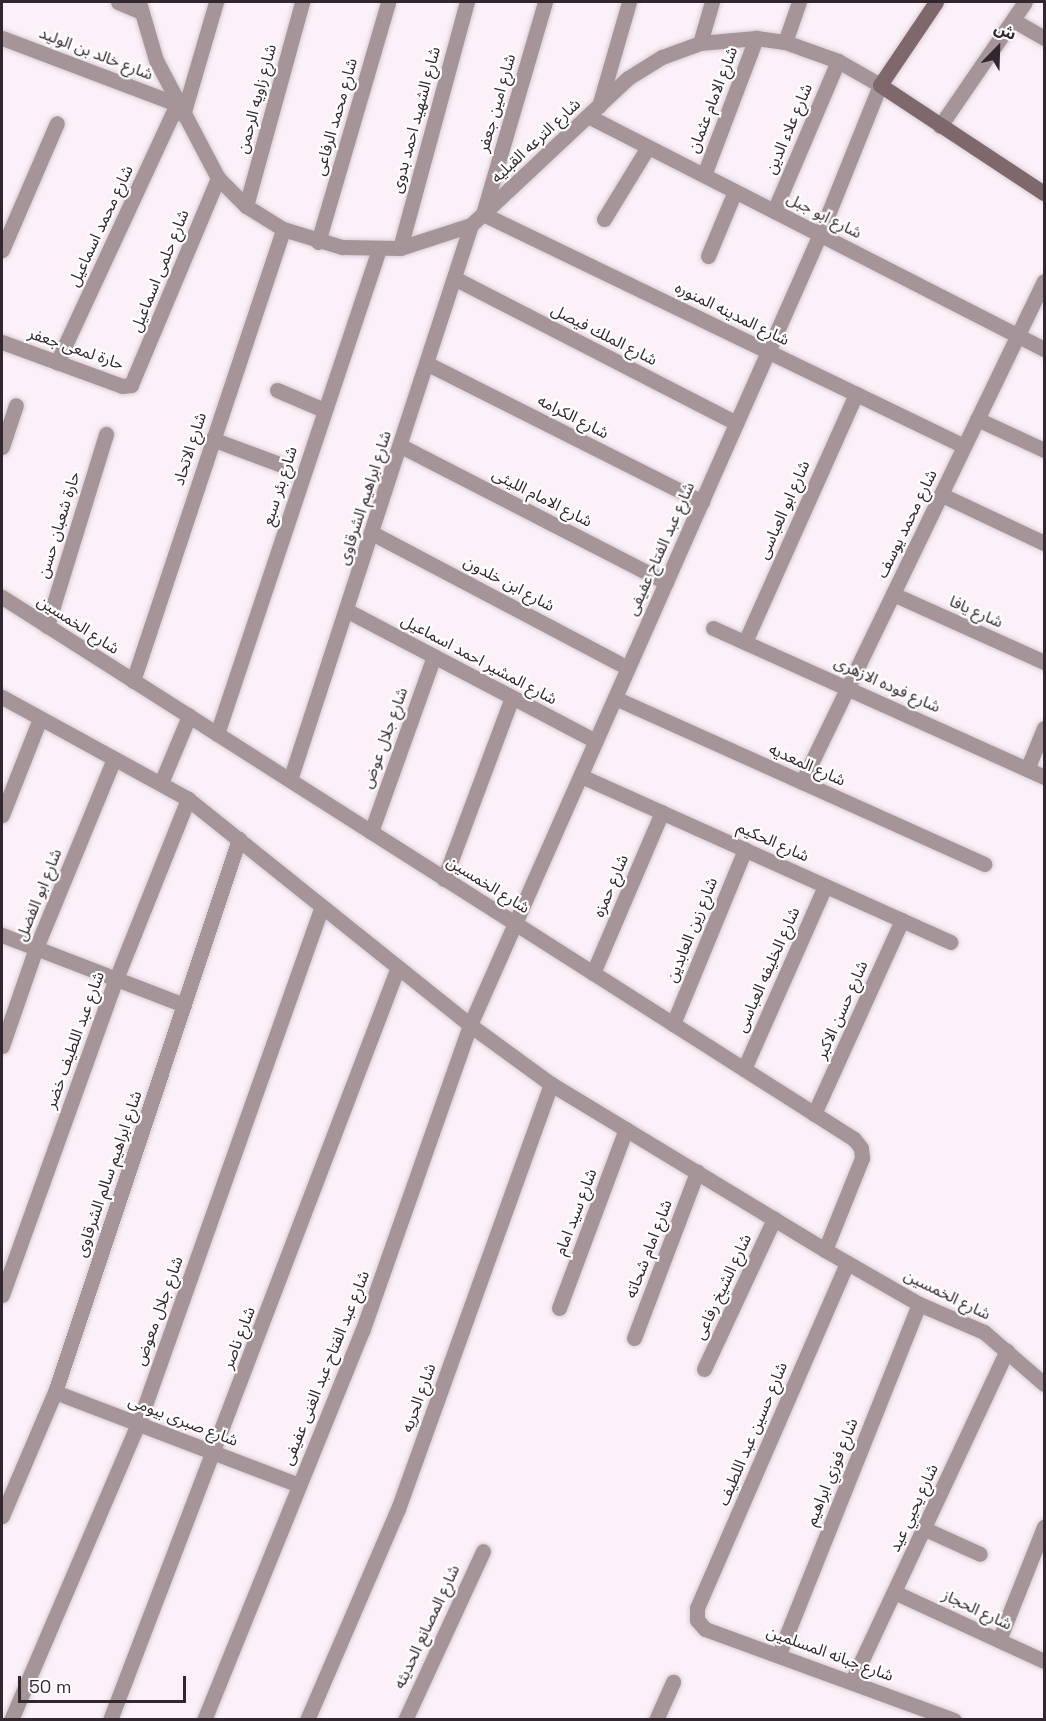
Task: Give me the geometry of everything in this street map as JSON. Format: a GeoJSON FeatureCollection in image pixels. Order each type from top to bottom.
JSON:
{"type":"FeatureCollection","features":[{"type":"Feature","properties":{"kind":"main road"},"geometry":{"type":"LineString","coordinates":[[880,85],[936,2]]}},
{"type":"Feature","properties":{"kind":"main road","name":"شارع الترعه القبليه"},"geometry":{"type":"LineString","coordinates":[[880,85],[939,126],[1044,191]]}},
{"type":"Feature","properties":{"kind":"street"},"geometry":{"type":"LineString","coordinates":[[118,2],[140,7]]}},
{"type":"Feature","properties":{"kind":"street","name":"شارع محمد اسماعيل"},"geometry":{"type":"LineString","coordinates":[[57,362],[180,110],[216,2]]}},
{"type":"Feature","properties":{"kind":"street","name":"شارع زاويه الرحمن"},"geometry":{"type":"LineString","coordinates":[[246,206],[302,2]]}},
{"type":"Feature","properties":{"kind":"street","name":"شارع محمد الرفاعى"},"geometry":{"type":"LineString","coordinates":[[318,242],[388,2]]}},
{"type":"Feature","properties":{"kind":"street","name":"شارع الشهيد احمد بدوى"},"geometry":{"type":"LineString","coordinates":[[400,248],[467,2]]}},
{"type":"Feature","properties":{"kind":"street","name":"شارع امين جعفر"},"geometry":{"type":"LineString","coordinates":[[483,214],[545,2]]}},
{"type":"Feature","properties":{"kind":"street"},"geometry":{"type":"LineString","coordinates":[[593,111],[629,2]]}},
{"type":"Feature","properties":{"kind":"street"},"geometry":{"type":"LineString","coordinates":[[700,43],[712,2]]}},
{"type":"Feature","properties":{"kind":"street"},"geometry":{"type":"LineString","coordinates":[[785,42],[799,2]]}},
{"type":"Feature","properties":{"kind":"street"},"geometry":{"type":"LineString","coordinates":[[939,126],[1026,2]]}},
{"type":"Feature","properties":{"kind":"street","name":"شارع الترعه القبليه"},"geometry":{"type":"LineString","coordinates":[[140,7],[156,60],[180,110],[218,178],[246,206],[283,229],[318,242],[379,249],[400,248],[471,225],[628,78],[662,57],[700,43],[756,38],[785,42],[838,61],[880,85]]}},
{"type":"Feature","properties":{"kind":"street"},"geometry":{"type":"LineString","coordinates":[[1013,20],[1044,38]]}},
{"type":"Feature","properties":{"kind":"street","name":"شارع خالد بن الوليد"},"geometry":{"type":"LineString","coordinates":[[2,38],[180,110]]}},
{"type":"Feature","properties":{"kind":"street","name":"شارع الامام عثمان"},"geometry":{"type":"LineString","coordinates":[[704,175],[756,38]]}},
{"type":"Feature","properties":{"kind":"street","name":"شارع علاء الدين"},"geometry":{"type":"LineString","coordinates":[[774,211],[838,61]]}},
{"type":"Feature","properties":{"kind":"street","name":"شارع عبد الفتاح عفيفى"},"geometry":{"type":"LineString","coordinates":[[470,1025],[820,234],[880,85]]}},
{"type":"Feature","properties":{"kind":"street","name":"شارع ابو جبل"},"geometry":{"type":"LineString","coordinates":[[593,111],[648,147],[1044,349]]}},
{"type":"Feature","properties":{"kind":"street"},"geometry":{"type":"LineString","coordinates":[[2,250],[57,123]]}},
{"type":"Feature","properties":{"kind":"street"},"geometry":{"type":"LineString","coordinates":[[604,219],[648,147]]}},
{"type":"Feature","properties":{"kind":"street","name":"شارع حلمى اسماعيل"},"geometry":{"type":"LineString","coordinates":[[136,377],[218,178]]}},
{"type":"Feature","properties":{"kind":"street"},"geometry":{"type":"LineString","coordinates":[[708,256],[735,191]]}},
{"type":"Feature","properties":{"kind":"street","name":"شارع المدينه المنوره"},"geometry":{"type":"LineString","coordinates":[[483,214],[964,446]]}},
{"type":"Feature","properties":{"kind":"street","name":"شارع ابراهيم الشرقاوى"},"geometry":{"type":"LineString","coordinates":[[290,780],[456,279],[471,225]]}},
{"type":"Feature","properties":{"kind":"street","name":"شارع الاتحاد"},"geometry":{"type":"LineString","coordinates":[[134,681],[283,229]]}},
{"type":"Feature","properties":{"kind":"street","name":"شارع بئر سبع"},"geometry":{"type":"LineString","coordinates":[[217,734],[379,249]]}},
{"type":"Feature","properties":{"kind":"street","name":"شارع الملك فيصل"},"geometry":{"type":"LineString","coordinates":[[456,279],[736,423]]}},
{"type":"Feature","properties":{"kind":"street","name":"شارع محمد يوسف"},"geometry":{"type":"LineString","coordinates":[[802,782],[1044,281]]}},
{"type":"Feature","properties":{"kind":"street","name":"حارة لمعى جعفر"},"geometry":{"type":"LineString","coordinates":[[2,342],[122,386],[131,385],[136,377]]}},
{"type":"Feature","properties":{"kind":"street","name":"شارع الكرامه"},"geometry":{"type":"LineString","coordinates":[[428,364],[702,502]]}},
{"type":"Feature","properties":{"kind":"street"},"geometry":{"type":"LineString","coordinates":[[277,390],[324,411]]}},
{"type":"Feature","properties":{"kind":"street","name":"شارع ابو العباسى"},"geometry":{"type":"LineString","coordinates":[[745,642],[856,393]]}},
{"type":"Feature","properties":{"kind":"street"},"geometry":{"type":"LineString","coordinates":[[2,447],[16,405]]}},
{"type":"Feature","properties":{"kind":"street"},"geometry":{"type":"LineString","coordinates":[[978,419],[1044,450]]}},
{"type":"Feature","properties":{"kind":"street","name":"حارة شعبان حسن"},"geometry":{"type":"LineString","coordinates":[[47,626],[106,434]]}},
{"type":"Feature","properties":{"kind":"street"},"geometry":{"type":"LineString","coordinates":[[212,439],[282,465]]}},
{"type":"Feature","properties":{"kind":"street","name":"شارع الامام الليثى"},"geometry":{"type":"LineString","coordinates":[[400,446],[666,582]]}},
{"type":"Feature","properties":{"kind":"street"},"geometry":{"type":"LineString","coordinates":[[942,495],[1044,543]]}},
{"type":"Feature","properties":{"kind":"street","name":"شارع ابن خلدون"},"geometry":{"type":"LineString","coordinates":[[372,532],[628,668]]}},
{"type":"Feature","properties":{"kind":"street","name":"شارع يافا"},"geometry":{"type":"LineString","coordinates":[[893,594],[1044,662]]}},
{"type":"Feature","properties":{"kind":"street","name":"شارع الخمسين"},"geometry":{"type":"LineString","coordinates":[[2,597],[854,1139],[862,1153],[825,1250]]}},
{"type":"Feature","properties":{"kind":"street","name":"شارع المشير احمد اسماعيل"},"geometry":{"type":"LineString","coordinates":[[346,610],[596,741]]}},
{"type":"Feature","properties":{"kind":"street","name":"شارع فوده الازهرى"},"geometry":{"type":"LineString","coordinates":[[713,628],[1028,767],[1044,777]]}},
{"type":"Feature","properties":{"kind":"street","name":"شارع جلال عوض"},"geometry":{"type":"LineString","coordinates":[[371,832],[434,656]]}},
{"type":"Feature","properties":{"kind":"street","name":"شارع الخمسين"},"geometry":{"type":"LineString","coordinates":[[2,697],[39,721],[188,799],[470,1025],[551,1084],[847,1263],[919,1304],[984,1332],[1008,1350],[1044,1383]]}},
{"type":"Feature","properties":{"kind":"street"},"geometry":{"type":"LineString","coordinates":[[444,879],[512,697]]}},
{"type":"Feature","properties":{"kind":"street","name":"شارع المعديه"},"geometry":{"type":"LineString","coordinates":[[615,698],[984,864]]}},
{"type":"Feature","properties":{"kind":"street"},"geometry":{"type":"LineString","coordinates":[[161,783],[189,716]]}},
{"type":"Feature","properties":{"kind":"street"},"geometry":{"type":"LineString","coordinates":[[2,815],[39,721]]}},
{"type":"Feature","properties":{"kind":"street"},"geometry":{"type":"LineString","coordinates":[[1028,767],[1044,728]]}},
{"type":"Feature","properties":{"kind":"street","name":"شارع ابو الفضل"},"geometry":{"type":"LineString","coordinates":[[2,1046],[36,948],[114,759]]}},
{"type":"Feature","properties":{"kind":"street","name":"شارع الحكيم"},"geometry":{"type":"LineString","coordinates":[[581,776],[950,942]]}},
{"type":"Feature","properties":{"kind":"street","name":"شارع عبد اللطيف خضر"},"geometry":{"type":"LineString","coordinates":[[2,1295],[116,979],[188,799]]}},
{"type":"Feature","properties":{"kind":"street","name":"شارع حمزه"},"geometry":{"type":"LineString","coordinates":[[592,973],[662,812]]}},
{"type":"Feature","properties":{"kind":"street","name":"شارع ابراهيم سالم الشرقاوى"},"geometry":{"type":"LineString","coordinates":[[2,1515],[55,1392],[239,839]]}},
{"type":"Feature","properties":{"kind":"street","name":"شارع زين العابدين"},"geometry":{"type":"LineString","coordinates":[[673,1024],[745,849]]}},
{"type":"Feature","properties":{"kind":"street","name":"شارع الخليفه العباسى"},"geometry":{"type":"LineString","coordinates":[[744,1070],[825,886]]}},
{"type":"Feature","properties":{"kind":"street","name":"شارع جلال معوض"},"geometry":{"type":"LineString","coordinates":[[11,1719],[139,1422],[322,906]]}},
{"type":"Feature","properties":{"kind":"street","name":"شارع حسن الاكبر"},"geometry":{"type":"LineString","coordinates":[[814,1114],[902,920]]}},
{"type":"Feature","properties":{"kind":"street"},"geometry":{"type":"LineString","coordinates":[[2,935],[184,1005]]}},
{"type":"Feature","properties":{"kind":"street","name":"شارع ناصر"},"geometry":{"type":"LineString","coordinates":[[110,1719],[215,1452],[398,968]]}},
{"type":"Feature","properties":{"kind":"street","name":"شارع عبد الفتاح عبد الغنى عفيفى"},"geometry":{"type":"LineString","coordinates":[[204,1719],[366,1320],[470,1025]]}},
{"type":"Feature","properties":{"kind":"street","name":"شارع الحريه"},"geometry":{"type":"LineString","coordinates":[[307,1719],[398,1509],[551,1084]]}},
{"type":"Feature","properties":{"kind":"street","name":"شارع سيد امام"},"geometry":{"type":"LineString","coordinates":[[559,1308],[626,1129]]}},
{"type":"Feature","properties":{"kind":"street","name":"شارع امام شحاته"},"geometry":{"type":"LineString","coordinates":[[634,1338],[698,1172]]}},
{"type":"Feature","properties":{"kind":"street","name":"شارع الشيخ رفاعى"},"geometry":{"type":"LineString","coordinates":[[704,1369],[774,1219]]}},
{"type":"Feature","properties":{"kind":"street","name":"شارع حسين عبد اللطيف"},"geometry":{"type":"LineString","coordinates":[[697,1620],[698,1608],[847,1263]]}},
{"type":"Feature","properties":{"kind":"street","name":"شارع فوزي ابراهيم"},"geometry":{"type":"LineString","coordinates":[[779,1654],[919,1304]]}},
{"type":"Feature","properties":{"kind":"street","name":"شارع يحيي عيد"},"geometry":{"type":"LineString","coordinates":[[852,1682],[1008,1350]]}},
{"type":"Feature","properties":{"kind":"street","name":"شارع صبرى بيومى"},"geometry":{"type":"LineString","coordinates":[[55,1392],[139,1422],[298,1485]]}},
{"type":"Feature","properties":{"kind":"street"},"geometry":{"type":"LineString","coordinates":[[999,1640],[1044,1527]]}},
{"type":"Feature","properties":{"kind":"street"},"geometry":{"type":"LineString","coordinates":[[925,1529],[980,1554]]}},
{"type":"Feature","properties":{"kind":"street","name":"شارع المصانع الحديثه"},"geometry":{"type":"LineString","coordinates":[[405,1719],[483,1551]]}},
{"type":"Feature","properties":{"kind":"street","name":"شارع الحجاز"},"geometry":{"type":"LineString","coordinates":[[894,1592],[1044,1661]]}},
{"type":"Feature","properties":{"kind":"street","name":"شارع جبانه المسلمين"},"geometry":{"type":"LineString","coordinates":[[697,1620],[705,1629],[954,1719]]}},
{"type":"Feature","properties":{"kind":"street"},"geometry":{"type":"LineString","coordinates":[[656,1719],[673,1682]]}}]}
